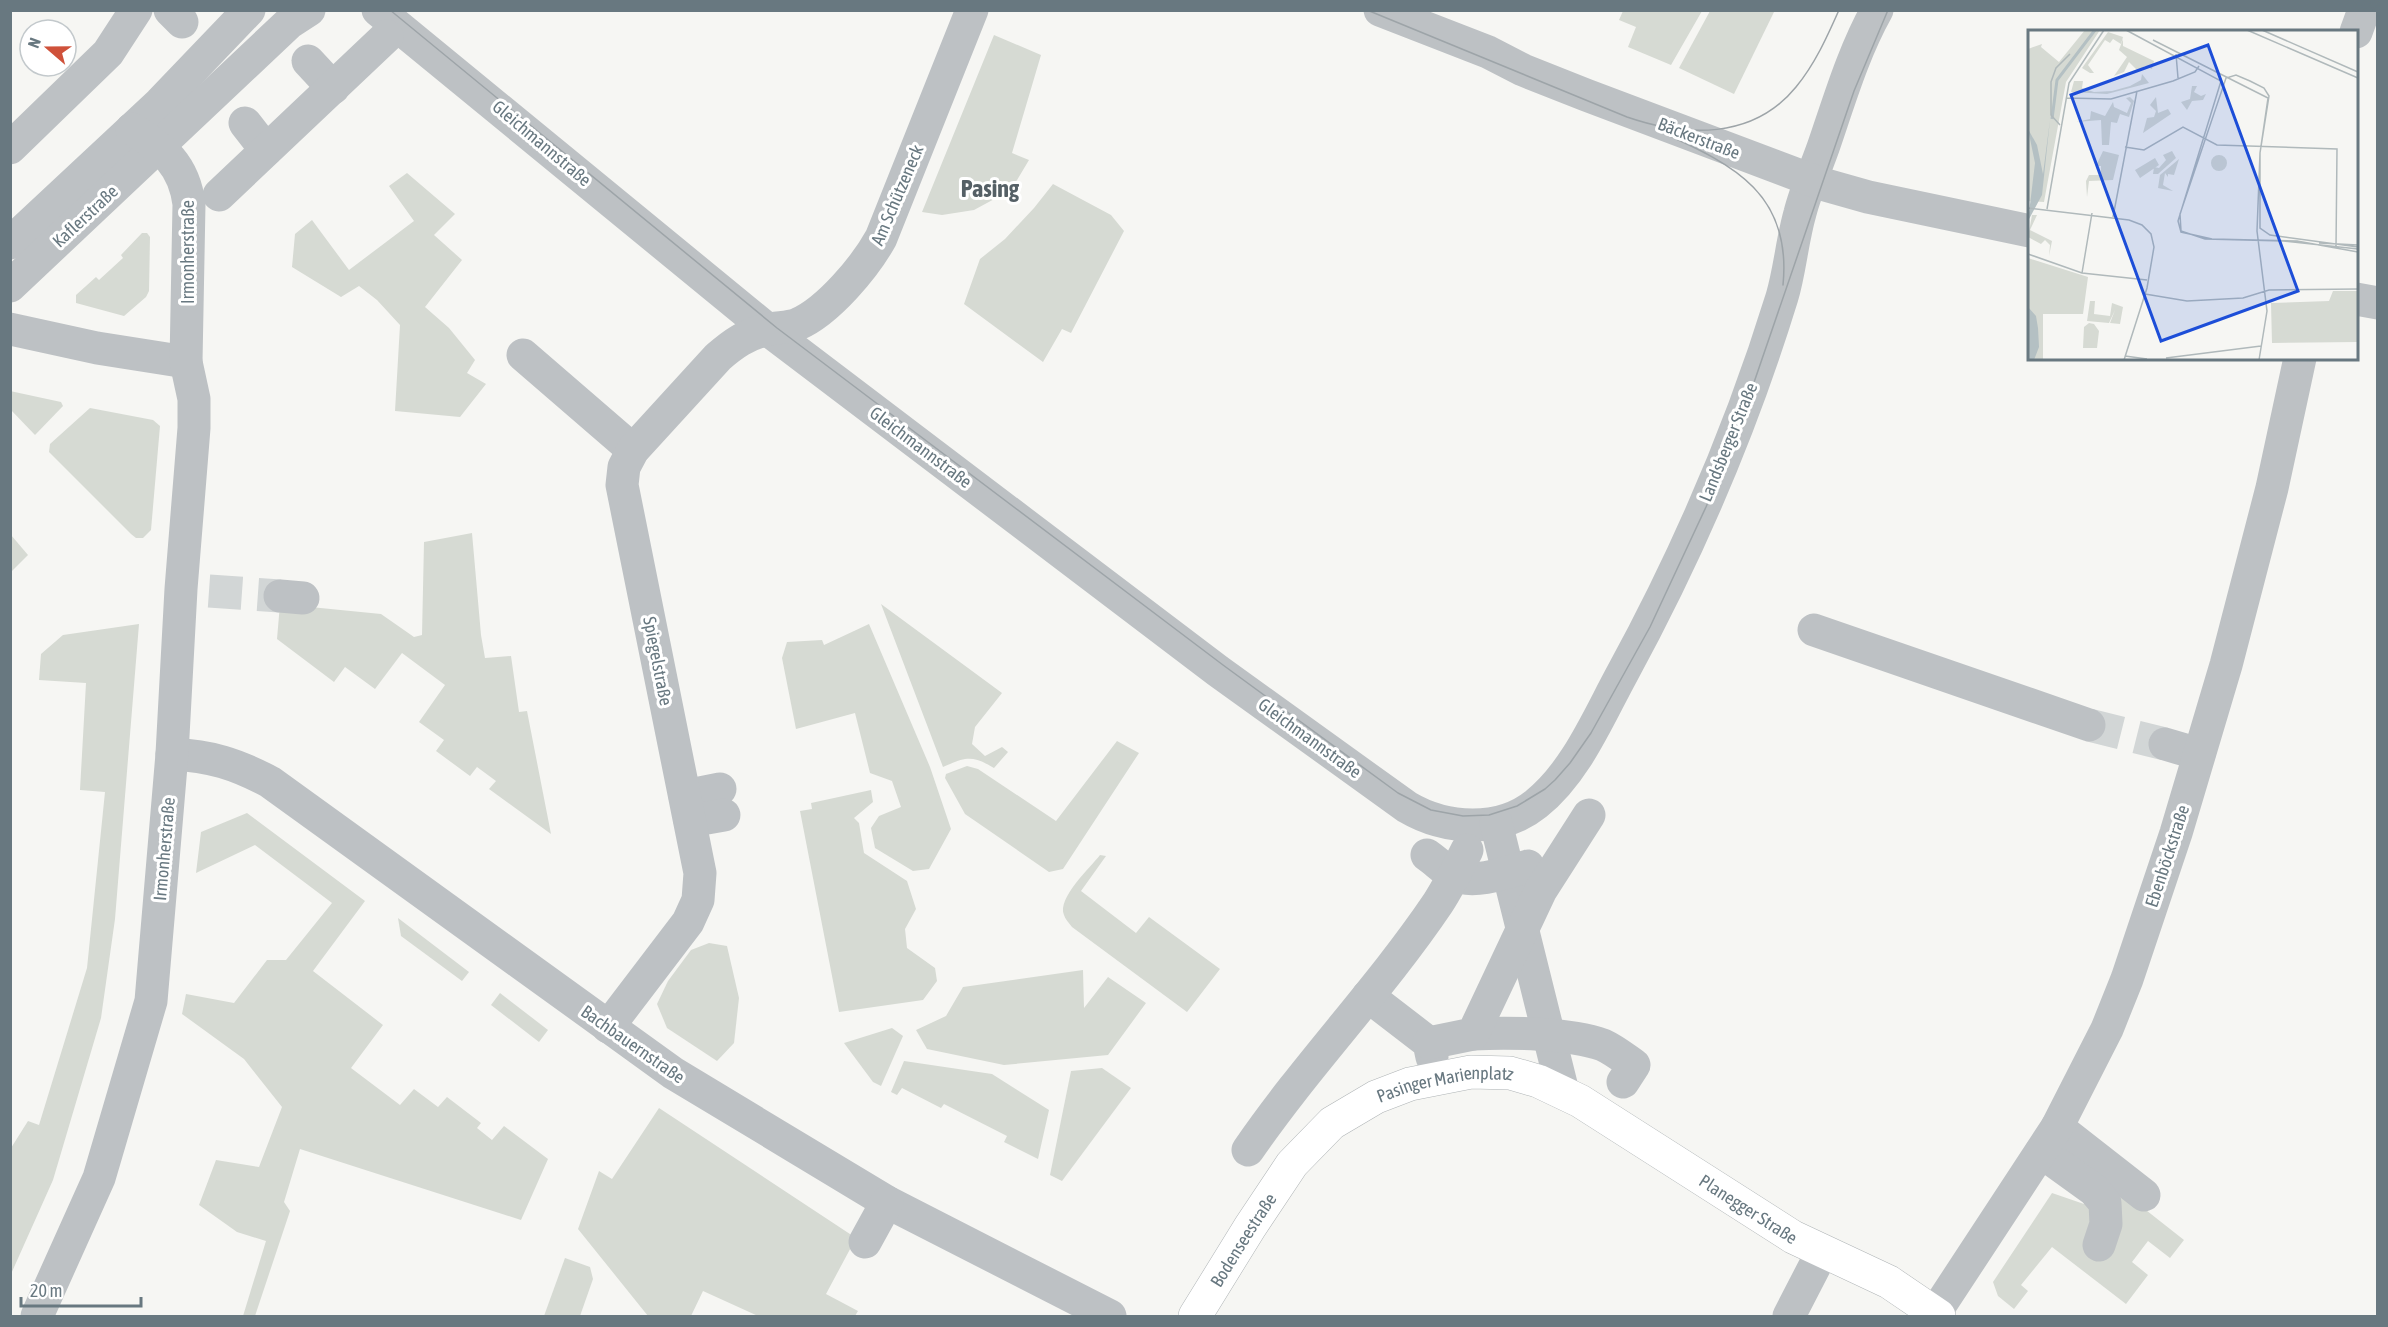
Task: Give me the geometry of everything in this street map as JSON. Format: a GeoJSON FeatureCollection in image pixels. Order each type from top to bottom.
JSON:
{"type":"FeatureCollection","features":[{"type":"Feature","properties":{"kind":"main road","name":"Pasinger Marienplatz"},"geometry":{"type":"LineString","coordinates":[[1292,1164],[1332,1122],[1347,1112],[1376,1097],[1418,1082],[1471,1072],[1510,1073],[1538,1081],[1563,1092]]}},
{"type":"Feature","properties":{"kind":"main road","name":"Planegger Straße"},"geometry":{"type":"LineString","coordinates":[[1563,1092],[1602,1114],[1793,1237],[1889,1282],[1937,1315]]}},
{"type":"Feature","properties":{"kind":"main road","name":"Bodenseestraße"},"geometry":{"type":"LineString","coordinates":[[1195,1317],[1292,1164]]}},
{"type":"Feature","properties":{"kind":"street","name":"Kaflerstraße"},"geometry":{"type":"LineString","coordinates":[[10,243],[132,129],[249,10]]}},
{"type":"Feature","properties":{"kind":"street","name":"Kaflerstraße"},"geometry":{"type":"LineString","coordinates":[[10,286],[290,23],[309,10]]}},
{"type":"Feature","properties":{"kind":"street","name":"Am Schützeneck"},"geometry":{"type":"LineString","coordinates":[[767,329],[799,323],[814,313],[842,291],[869,258],[881,238],[972,10]]}},
{"type":"Feature","properties":{"kind":"street","name":"Bäckerstraße"},"geometry":{"type":"LineString","coordinates":[[1380,10],[1488,52],[1523,70],[1586,95],[1811,180],[1868,197],[2028,231]]}},
{"type":"Feature","properties":{"kind":"street","name":"Landsberger Straße"},"geometry":{"type":"LineString","coordinates":[[1496,823],[1513,818],[1536,804],[1549,792],[1573,761],[1632,656],[1675,571],[1725,455],[1765,346],[1784,291],[1799,214],[1844,86],[1877,10]]}},
{"type":"Feature","properties":{"kind":"street"},"geometry":{"type":"LineString","coordinates":[[2357,30],[2364,10]]}},
{"type":"Feature","properties":{"kind":"street","name":"Gleichmannstraße"},"geometry":{"type":"LineString","coordinates":[[392,17],[767,329],[1208,664],[1407,807],[1426,816],[1448,822],[1472,825],[1496,823]]}},
{"type":"Feature","properties":{"kind":"street"},"geometry":{"type":"LineString","coordinates":[[219,195],[333,88],[392,17]]}},
{"type":"Feature","properties":{"kind":"street"},"geometry":{"type":"LineString","coordinates":[[28,139],[123,23]]}},
{"type":"Feature","properties":{"kind":"street"},"geometry":{"type":"LineString","coordinates":[[308,61],[333,88]]}},
{"type":"Feature","properties":{"kind":"street"},"geometry":{"type":"LineString","coordinates":[[244,123],[266,150]]}},
{"type":"Feature","properties":{"kind":"street","name":"Irmonherstraße"},"geometry":{"type":"LineString","coordinates":[[37,1317],[99,1178],[152,1001],[172,754],[181,589],[194,428],[194,399],[186,362],[188,195],[179,171],[160,146],[132,129]]}},
{"type":"Feature","properties":{"kind":"street"},"geometry":{"type":"LineString","coordinates":[[2358,299],[2378,303]]}},
{"type":"Feature","properties":{"kind":"street","name":"Spiegelstraße"},"geometry":{"type":"LineString","coordinates":[[608,1027],[688,922],[698,900],[700,873],[622,485],[624,467],[633,450],[718,357],[744,337],[767,329]]}},
{"type":"Feature","properties":{"kind":"street"},"geometry":{"type":"LineString","coordinates":[[10,330],[97,348],[186,362]]}},
{"type":"Feature","properties":{"kind":"street"},"geometry":{"type":"LineString","coordinates":[[523,355],[633,450]]}},
{"type":"Feature","properties":{"kind":"street","name":"Ebenböckstraße"},"geometry":{"type":"LineString","coordinates":[[1937,1315],[2049,1140],[2107,1029],[2127,979],[2176,833],[2226,665],[2272,488],[2300,360]]}},
{"type":"Feature","properties":{"kind":"street"},"geometry":{"type":"LineString","coordinates":[[1814,630],[2088,725]]}},
{"type":"Feature","properties":{"kind":"street"},"geometry":{"type":"LineString","coordinates":[[2165,744],[2199,754]]}},
{"type":"Feature","properties":{"kind":"street","name":"Bachbauernstraße"},"geometry":{"type":"LineString","coordinates":[[172,754],[203,756],[239,766],[270,782],[673,1073],[887,1202],[1110,1317]]}},
{"type":"Feature","properties":{"kind":"street"},"geometry":{"type":"LineString","coordinates":[[687,809],[722,802]]}},
{"type":"Feature","properties":{"kind":"street"},"geometry":{"type":"LineString","coordinates":[[1473,1034],[1541,890],[1589,815]]}},
{"type":"Feature","properties":{"kind":"street"},"geometry":{"type":"LineString","coordinates":[[1496,823],[1563,1092]]}},
{"type":"Feature","properties":{"kind":"street"},"geometry":{"type":"LineString","coordinates":[[1427,855],[1461,863],[1477,878],[1536,864],[1566,851]]}},
{"type":"Feature","properties":{"kind":"street"},"geometry":{"type":"LineString","coordinates":[[1248,1150],[1287,1096],[1368,996],[1440,901],[1461,863]]}},
{"type":"Feature","properties":{"kind":"street"},"geometry":{"type":"LineString","coordinates":[[1368,996],[1431,1050],[1473,1034],[1513,1033],[1593,1042],[1614,1051],[1634,1065],[1623,1082]]}},
{"type":"Feature","properties":{"kind":"street"},"geometry":{"type":"LineString","coordinates":[[2049,1140],[2144,1195]]}},
{"type":"Feature","properties":{"kind":"street"},"geometry":{"type":"LineString","coordinates":[[2049,1140],[2105,1203],[2106,1224],[2100,1245]]}},
{"type":"Feature","properties":{"kind":"street"},"geometry":{"type":"LineString","coordinates":[[865,1242],[887,1202]]}},
{"type":"Feature","properties":{"kind":"street"},"geometry":{"type":"LineString","coordinates":[[1789,1317],[1822,1252]]}},
{"type":"Feature","properties":{"kind":"shaded area"},"geometry":{"type":"Polygon","coordinates":[[[1623,10],[1702,11],[1671,65],[1628,47],[1636,27],[1619,20],[1623,10]]]}},
{"type":"Feature","properties":{"kind":"shaded area"},"geometry":{"type":"Polygon","coordinates":[[[1771,10],[1774,12],[1734,94],[1679,68],[1710,11],[1771,10]]]}},
{"type":"Feature","properties":{"kind":"shaded area"},"geometry":{"type":"Polygon","coordinates":[[[994,35],[1041,55],[1012,153],[1029,160],[1011,190],[974,210],[942,215],[922,212],[994,35]]]}},
{"type":"Feature","properties":{"kind":"shaded area"},"geometry":{"type":"Polygon","coordinates":[[[407,173],[455,214],[434,235],[462,260],[425,307],[449,328],[475,360],[467,373],[486,384],[460,417],[395,411],[400,325],[377,300],[359,286],[341,297],[292,267],[295,234],[312,220],[349,270],[414,221],[389,186],[407,173]]]}},
{"type":"Feature","properties":{"kind":"shaded area"},"geometry":{"type":"Polygon","coordinates":[[[1053,184],[1111,215],[1124,231],[1071,333],[1062,329],[1043,362],[964,304],[980,259],[1005,239],[1053,184]]]}},
{"type":"Feature","properties":{"kind":"shaded area"},"geometry":{"type":"Polygon","coordinates":[[[142,233],[147,233],[150,237],[149,291],[146,297],[124,316],[76,303],[76,295],[96,277],[99,280],[123,258],[121,255],[142,233]]]}},
{"type":"Feature","properties":{"kind":"shaded area"},"geometry":{"type":"Polygon","coordinates":[[[10,391],[61,402],[63,406],[35,435],[11,410],[10,391]]]}},
{"type":"Feature","properties":{"kind":"shaded area"},"geometry":{"type":"Polygon","coordinates":[[[90,408],[153,420],[160,426],[151,530],[143,538],[136,538],[131,534],[49,452],[50,444],[90,408]]]}},
{"type":"Feature","properties":{"kind":"shaded area"},"geometry":{"type":"Polygon","coordinates":[[[472,533],[485,658],[511,656],[519,712],[527,711],[551,834],[489,789],[496,781],[477,767],[470,776],[436,751],[444,740],[419,722],[445,685],[402,653],[375,689],[345,667],[334,682],[277,639],[280,604],[381,614],[414,637],[422,635],[424,542],[472,533]]]}},
{"type":"Feature","properties":{"kind":"shaded area"},"geometry":{"type":"Polygon","coordinates":[[[11,535],[28,555],[11,572],[11,535]]]}},
{"type":"Feature","properties":{"kind":"shaded area"},"geometry":{"type":"Polygon","coordinates":[[[881,604],[1002,693],[975,727],[972,744],[985,756],[1002,747],[1008,752],[994,768],[974,759],[958,761],[943,767],[881,604]]]}},
{"type":"Feature","properties":{"kind":"shaded area"},"geometry":{"type":"Polygon","coordinates":[[[139,624],[115,919],[101,1018],[53,1180],[11,1274],[11,1148],[28,1121],[39,1125],[87,968],[105,792],[80,790],[86,683],[39,680],[41,654],[63,635],[139,624]]]}},
{"type":"Feature","properties":{"kind":"shaded area"},"geometry":{"type":"Polygon","coordinates":[[[869,624],[930,767],[951,829],[929,869],[913,871],[875,848],[871,828],[879,816],[901,807],[892,781],[870,773],[855,713],[796,729],[782,658],[787,642],[822,640],[824,645],[869,624]]]}},
{"type":"Feature","properties":{"kind":"shaded area"},"geometry":{"type":"Polygon","coordinates":[[[1117,741],[1139,753],[1063,869],[1049,872],[965,814],[945,778],[946,774],[967,766],[978,769],[1056,821],[1117,741]]]}},
{"type":"Feature","properties":{"kind":"shaded area"},"geometry":{"type":"Polygon","coordinates":[[[871,790],[873,802],[854,818],[859,823],[864,853],[907,881],[916,909],[905,929],[907,948],[935,968],[937,981],[923,1000],[839,1012],[800,811],[812,809],[811,803],[871,790]]]}},
{"type":"Feature","properties":{"kind":"shaded area"},"geometry":{"type":"Polygon","coordinates":[[[247,813],[365,901],[313,971],[383,1025],[351,1068],[400,1105],[414,1089],[438,1107],[447,1097],[481,1123],[477,1128],[492,1140],[504,1126],[548,1159],[521,1220],[300,1149],[284,1202],[290,1211],[255,1316],[243,1316],[266,1241],[237,1232],[199,1205],[216,1160],[259,1167],[282,1107],[244,1059],[182,1014],[186,994],[234,1003],[267,960],[286,960],[332,903],[255,845],[196,873],[201,832],[247,813]]]}},
{"type":"Feature","properties":{"kind":"shaded area"},"geometry":{"type":"Polygon","coordinates":[[[1100,855],[1106,856],[1081,891],[1136,933],[1149,917],[1220,969],[1187,1012],[1072,927],[1065,918],[1063,908],[1065,900],[1082,875],[1100,855]]]}},
{"type":"Feature","properties":{"kind":"shaded area"},"geometry":{"type":"Polygon","coordinates":[[[398,918],[469,972],[462,981],[401,936],[398,918]]]}},
{"type":"Feature","properties":{"kind":"shaded area"},"geometry":{"type":"Polygon","coordinates":[[[709,943],[727,946],[739,998],[734,1043],[717,1061],[667,1028],[657,1004],[668,981],[691,950],[709,943]]]}},
{"type":"Feature","properties":{"kind":"shaded area"},"geometry":{"type":"Polygon","coordinates":[[[1083,970],[1084,1008],[1108,977],[1146,1003],[1108,1055],[1004,1065],[927,1049],[916,1030],[946,1016],[963,987],[1083,970]]]}},
{"type":"Feature","properties":{"kind":"shaded area"},"geometry":{"type":"Polygon","coordinates":[[[500,993],[548,1030],[539,1042],[491,1005],[500,993]]]}},
{"type":"Feature","properties":{"kind":"shaded area"},"geometry":{"type":"Polygon","coordinates":[[[892,1028],[903,1036],[881,1086],[873,1082],[844,1043],[892,1028]]]}},
{"type":"Feature","properties":{"kind":"shaded area"},"geometry":{"type":"Polygon","coordinates":[[[904,1061],[992,1074],[1049,1110],[1038,1159],[1004,1142],[1007,1136],[944,1104],[941,1108],[902,1088],[897,1095],[891,1092],[904,1061]]]}},
{"type":"Feature","properties":{"kind":"shaded area"},"geometry":{"type":"Polygon","coordinates":[[[1102,1068],[1131,1088],[1062,1181],[1050,1175],[1071,1071],[1102,1068]]]}},
{"type":"Feature","properties":{"kind":"shaded area"},"geometry":{"type":"Polygon","coordinates":[[[659,1108],[856,1238],[826,1294],[858,1311],[855,1316],[758,1316],[703,1291],[691,1316],[648,1316],[578,1229],[599,1171],[612,1179],[659,1108]]]}},
{"type":"Feature","properties":{"kind":"shaded area"},"geometry":{"type":"Polygon","coordinates":[[[2104,1177],[2184,1240],[2170,1258],[2148,1241],[2132,1262],[2148,1275],[2126,1304],[2052,1247],[2021,1285],[2028,1291],[2014,1309],[1998,1296],[1993,1282],[2052,1193],[2084,1204],[2104,1177]]]}},
{"type":"Feature","properties":{"kind":"shaded area"},"geometry":{"type":"Polygon","coordinates":[[[565,1258],[590,1267],[593,1279],[580,1316],[544,1316],[565,1258]]]}},
{"type":"Feature","properties":{"kind":"tunnel"},"geometry":{"type":"LineString","coordinates":[[209,591],[280,596]]}},
{"type":"Feature","properties":{"kind":"tunnel"},"geometry":{"type":"LineString","coordinates":[[2089,725],[2165,744]]}},
{"type":"Feature","properties":{"kind":"tram line"},"geometry":{"type":"LineString","coordinates":[[390,10],[777,328],[1223,665],[1398,793],[1431,810],[1463,816],[1489,815],[1517,806],[1555,780],[1591,733],[1650,627],[1706,507],[1738,429],[1854,91],[1888,10]]}},
{"type":"Feature","properties":{"kind":"tram line"},"geometry":{"type":"LineString","coordinates":[[1367,10],[1627,117],[1649,124],[1695,130],[1739,125],[1760,117],[1779,104],[1796,87],[1809,69],[1839,10]]}},
{"type":"Feature","properties":{"kind":"tram line"},"geometry":{"type":"LineString","coordinates":[[1663,133],[1735,171],[1753,187],[1768,206],[1778,228],[1783,254],[1783,285]]}},
{"type":"Feature","properties":{"kind":"district","name":"Pasing"},"geometry":{"type":"Point","coordinates":[990,188]}}]}
